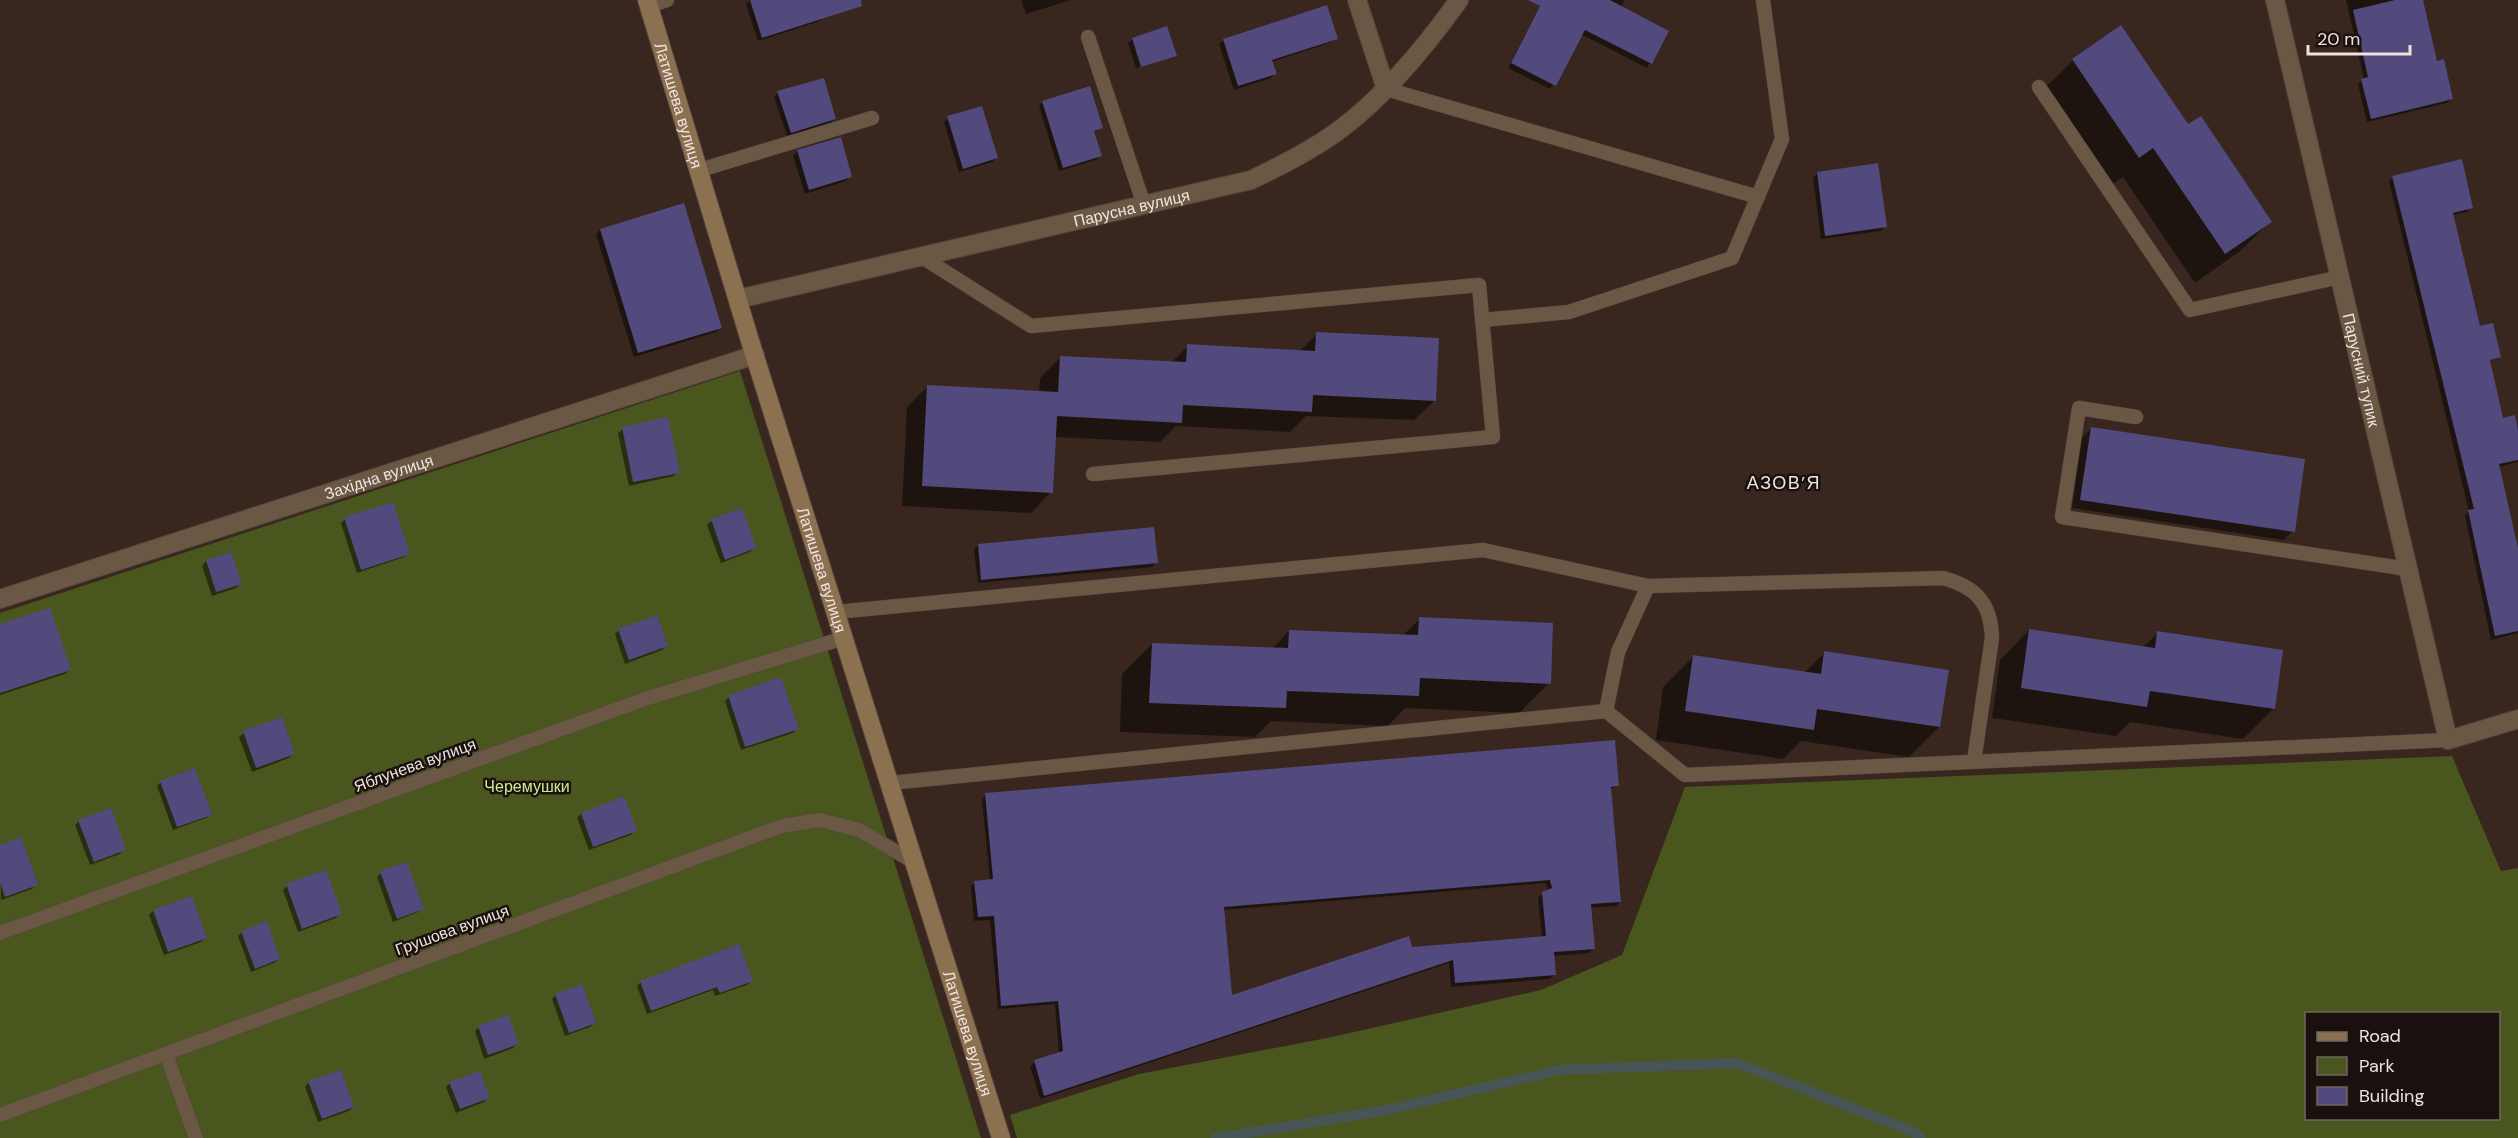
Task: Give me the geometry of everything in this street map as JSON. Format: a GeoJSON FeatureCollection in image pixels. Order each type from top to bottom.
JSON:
{"type":"FeatureCollection","features":[{"type":"Feature","properties":{"kind":"street"},"geometry":{"type":"LineString","coordinates":[[1358,0],[1386,89]]}},
{"type":"Feature","properties":{"kind":"street","name":"Парусна вулиця"},"geometry":{"type":"LineString","coordinates":[[738,299],[1251,180],[1300,156],[1342,128],[1386,89],[1442,24],[1459,0]]}},
{"type":"Feature","properties":{"kind":"street","name":"Парусний тупик"},"geometry":{"type":"LineString","coordinates":[[2276,0],[2448,740]]}},
{"type":"Feature","properties":{"kind":"street","name":"Латишева вулиця"},"geometry":{"type":"LineString","coordinates":[[648,3],[755,355],[1001,1138]]}},
{"type":"Feature","properties":{"kind":"street","name":"Західна вулиця"},"geometry":{"type":"LineString","coordinates":[[0,599],[755,355]]}},
{"type":"Feature","properties":{"kind":"street"},"geometry":{"type":"LineString","coordinates":[[2448,740],[2518,718]]}},
{"type":"Feature","properties":{"kind":"lane"},"geometry":{"type":"LineString","coordinates":[[648,3],[667,0]]}},
{"type":"Feature","properties":{"kind":"lane"},"geometry":{"type":"LineString","coordinates":[[1482,320],[1569,312],[1731,258],[1782,140],[1763,0]]}},
{"type":"Feature","properties":{"kind":"lane"},"geometry":{"type":"LineString","coordinates":[[1088,37],[1144,205]]}},
{"type":"Feature","properties":{"kind":"lane"},"geometry":{"type":"LineString","coordinates":[[2039,87],[2190,310],[2340,277]]}},
{"type":"Feature","properties":{"kind":"lane"},"geometry":{"type":"LineString","coordinates":[[1386,89],[1758,196]]}},
{"type":"Feature","properties":{"kind":"lane"},"geometry":{"type":"LineString","coordinates":[[700,170],[872,118]]}},
{"type":"Feature","properties":{"kind":"lane"},"geometry":{"type":"LineString","coordinates":[[922,256],[1031,326],[1479,285],[1493,437],[1093,474]]}},
{"type":"Feature","properties":{"kind":"lane"},"geometry":{"type":"LineString","coordinates":[[2136,417],[2079,408],[2062,518],[2408,569]]}},
{"type":"Feature","properties":{"kind":"lane"},"geometry":{"type":"LineString","coordinates":[[836,612],[1483,550],[1648,586],[1943,578],[1959,582],[1974,591],[1985,605],[1991,621],[1992,638],[1974,761]]}},
{"type":"Feature","properties":{"kind":"lane"},"geometry":{"type":"LineString","coordinates":[[1606,711],[1618,652],[1648,586]]}},
{"type":"Feature","properties":{"kind":"lane","name":"Яблунева вулиця"},"geometry":{"type":"LineString","coordinates":[[0,933],[645,699],[844,638]]}},
{"type":"Feature","properties":{"kind":"lane"},"geometry":{"type":"LineString","coordinates":[[890,783],[1606,711],[1685,775],[2448,740]]}},
{"type":"Feature","properties":{"kind":"lane","name":"Грушова вулиця"},"geometry":{"type":"LineString","coordinates":[[0,1115],[782,826],[820,820],[859,830],[914,862]]}},
{"type":"Feature","properties":{"kind":"lane"},"geometry":{"type":"LineString","coordinates":[[166,1054],[196,1138]]}},
{"type":"Feature","properties":{"kind":"green space","name":"Черемушки"},"geometry":{"type":"Polygon","coordinates":[[[740,371],[981,1138],[0,1138],[0,613],[740,371]]]}},
{"type":"Feature","properties":{"kind":"green space"},"geometry":{"type":"Polygon","coordinates":[[[2452,756],[2501,871],[2518,868],[2518,1138],[1017,1138],[1010,1115],[1139,1074],[1332,1037],[1541,990],[1622,955],[1685,787],[2452,756]]]}},
{"type":"Feature","properties":{"kind":"building"},"geometry":{"type":"Polygon","coordinates":[[[750,0],[861,0],[862,6],[762,38],[750,0]]]}},
{"type":"Feature","properties":{"kind":"building"},"geometry":{"type":"Polygon","coordinates":[[[1528,0],[1610,0],[1669,31],[1652,64],[1585,30],[1556,86],[1511,63],[1540,6],[1528,0]]]}},
{"type":"Feature","properties":{"kind":"building"},"geometry":{"type":"Polygon","coordinates":[[[2395,0],[2423,0],[2437,61],[2444,59],[2453,99],[2371,119],[2361,79],[2368,77],[2353,10],[2395,0]]]}},
{"type":"Feature","properties":{"kind":"building"},"geometry":{"type":"Polygon","coordinates":[[[1327,5],[1338,39],[1272,60],[1277,74],[1238,86],[1223,39],[1327,5]]]}},
{"type":"Feature","properties":{"kind":"building"},"geometry":{"type":"Polygon","coordinates":[[[2121,25],[2188,124],[2201,116],[2272,222],[2225,254],[2153,148],[2139,158],[2072,59],[2121,25]]]}},
{"type":"Feature","properties":{"kind":"building"},"geometry":{"type":"Polygon","coordinates":[[[1167,26],[1177,56],[1141,67],[1132,38],[1167,26]]]}},
{"type":"Feature","properties":{"kind":"building"},"geometry":{"type":"Polygon","coordinates":[[[824,78],[836,119],[791,133],[777,91],[824,78]]]}},
{"type":"Feature","properties":{"kind":"building"},"geometry":{"type":"Polygon","coordinates":[[[1090,86],[1103,128],[1094,131],[1102,156],[1063,168],[1042,101],[1090,86]]]}},
{"type":"Feature","properties":{"kind":"building"},"geometry":{"type":"Polygon","coordinates":[[[982,106],[998,158],[963,169],[947,116],[982,106]]]}},
{"type":"Feature","properties":{"kind":"building"},"geometry":{"type":"Polygon","coordinates":[[[841,137],[852,177],[809,190],[797,150],[841,137]]]}},
{"type":"Feature","properties":{"kind":"building"},"geometry":{"type":"Polygon","coordinates":[[[2462,159],[2473,208],[2453,213],[2480,326],[2493,323],[2501,357],[2490,360],[2503,418],[2515,415],[2518,430],[2518,460],[2499,464],[2518,548],[2518,631],[2495,636],[2468,510],[2474,509],[2392,176],[2462,159]]]}},
{"type":"Feature","properties":{"kind":"building"},"geometry":{"type":"Polygon","coordinates":[[[1878,163],[1887,227],[1825,236],[1817,172],[1878,163]]]}},
{"type":"Feature","properties":{"kind":"building"},"geometry":{"type":"Polygon","coordinates":[[[684,203],[722,328],[638,353],[600,229],[684,203]]]}},
{"type":"Feature","properties":{"kind":"building"},"geometry":{"type":"Polygon","coordinates":[[[1316,332],[1439,338],[1436,401],[1313,395],[1312,412],[1183,405],[1182,423],[1057,416],[1053,493],[922,486],[927,385],[1058,392],[1060,356],[1186,362],[1187,344],[1315,351],[1316,332]]]}},
{"type":"Feature","properties":{"kind":"building"},"geometry":{"type":"Polygon","coordinates":[[[668,417],[680,473],[633,482],[622,427],[668,417]]]}},
{"type":"Feature","properties":{"kind":"building"},"geometry":{"type":"Polygon","coordinates":[[[2091,427],[2305,459],[2295,532],[2080,500],[2091,427]]]}},
{"type":"Feature","properties":{"kind":"building"},"geometry":{"type":"Polygon","coordinates":[[[393,502],[410,554],[361,570],[344,517],[393,502]]]}},
{"type":"Feature","properties":{"kind":"building"},"geometry":{"type":"Polygon","coordinates":[[[742,508],[756,548],[725,560],[711,519],[742,508]]]}},
{"type":"Feature","properties":{"kind":"building"},"geometry":{"type":"Polygon","coordinates":[[[1154,527],[1158,563],[981,580],[978,544],[1154,527]]]}},
{"type":"Feature","properties":{"kind":"building"},"geometry":{"type":"Polygon","coordinates":[[[231,552],[242,584],[216,592],[206,560],[231,552]]]}},
{"type":"Feature","properties":{"kind":"building"},"geometry":{"type":"Polygon","coordinates":[[[50,608],[71,670],[0,693],[0,624],[50,608]]]}},
{"type":"Feature","properties":{"kind":"building"},"geometry":{"type":"Polygon","coordinates":[[[657,615],[668,646],[629,660],[618,629],[657,615]]]}},
{"type":"Feature","properties":{"kind":"building"},"geometry":{"type":"Polygon","coordinates":[[[1419,617],[1553,623],[1551,684],[1420,678],[1419,696],[1287,691],[1286,708],[1149,703],[1152,643],[1288,648],[1289,630],[1418,635],[1419,617]]]}},
{"type":"Feature","properties":{"kind":"building"},"geometry":{"type":"Polygon","coordinates":[[[2029,629],[2155,648],[2157,631],[2283,650],[2275,709],[2150,691],[2147,707],[2021,688],[2029,629]]]}},
{"type":"Feature","properties":{"kind":"building"},"geometry":{"type":"Polygon","coordinates":[[[1824,651],[1949,670],[1940,727],[1817,709],[1814,730],[1685,711],[1693,655],[1821,674],[1824,651]]]}},
{"type":"Feature","properties":{"kind":"building"},"geometry":{"type":"Polygon","coordinates":[[[781,677],[799,729],[745,747],[728,695],[781,677]]]}},
{"type":"Feature","properties":{"kind":"building"},"geometry":{"type":"Polygon","coordinates":[[[282,717],[295,754],[256,768],[243,731],[282,717]]]}},
{"type":"Feature","properties":{"kind":"building"},"geometry":{"type":"Polygon","coordinates":[[[1615,740],[1619,786],[1611,787],[1621,902],[1591,904],[1595,949],[1554,952],[1556,975],[1455,983],[1453,960],[1044,1096],[1034,1060],[1063,1051],[1058,1001],[1001,1006],[994,916],[978,917],[974,881],[993,879],[985,793],[1615,740]],[[1550,880],[1224,907],[1232,995],[1409,936],[1412,947],[1546,936],[1542,892],[1552,888],[1550,880]]]}},
{"type":"Feature","properties":{"kind":"building"},"geometry":{"type":"Polygon","coordinates":[[[195,768],[212,815],[177,827],[160,781],[195,768]]]}},
{"type":"Feature","properties":{"kind":"building"},"geometry":{"type":"Polygon","coordinates":[[[624,796],[637,831],[593,847],[581,813],[624,796]]]}},
{"type":"Feature","properties":{"kind":"building"},"geometry":{"type":"Polygon","coordinates":[[[111,808],[126,850],[94,862],[78,820],[111,808]]]}},
{"type":"Feature","properties":{"kind":"building"},"geometry":{"type":"Polygon","coordinates":[[[21,837],[38,885],[5,897],[0,882],[0,845],[21,837]]]}},
{"type":"Feature","properties":{"kind":"building"},"geometry":{"type":"Polygon","coordinates":[[[407,862],[424,909],[397,919],[380,871],[407,862]]]}},
{"type":"Feature","properties":{"kind":"building"},"geometry":{"type":"Polygon","coordinates":[[[326,870],[342,914],[302,929],[286,884],[326,870]]]}},
{"type":"Feature","properties":{"kind":"building"},"geometry":{"type":"Polygon","coordinates":[[[192,896],[207,938],[168,952],[153,910],[192,896]]]}},
{"type":"Feature","properties":{"kind":"building"},"geometry":{"type":"Polygon","coordinates":[[[267,921],[280,959],[255,969],[241,931],[267,921]]]}},
{"type":"Feature","properties":{"kind":"building"},"geometry":{"type":"Polygon","coordinates":[[[739,944],[753,981],[720,993],[717,987],[651,1011],[640,981],[739,944]]]}},
{"type":"Feature","properties":{"kind":"building"},"geometry":{"type":"Polygon","coordinates":[[[582,984],[596,1023],[569,1033],[555,994],[582,984]]]}},
{"type":"Feature","properties":{"kind":"building"},"geometry":{"type":"Polygon","coordinates":[[[508,1015],[519,1044],[488,1055],[478,1026],[508,1015]]]}},
{"type":"Feature","properties":{"kind":"building"},"geometry":{"type":"Polygon","coordinates":[[[341,1070],[354,1107],[322,1119],[308,1081],[341,1070]]]}},
{"type":"Feature","properties":{"kind":"building"},"geometry":{"type":"Polygon","coordinates":[[[480,1071],[490,1098],[460,1109],[449,1082],[480,1071]]]}},
{"type":"Feature","properties":{"kind":"waterway"},"geometry":{"type":"LineString","coordinates":[[1216,1138],[1382,1111],[1559,1070],[1737,1063],[1914,1132],[1921,1138]]}},
{"type":"Feature","properties":{"kind":"district","name":"АЗОВ’Я"},"geometry":{"type":"Point","coordinates":[1784,483]}}]}
